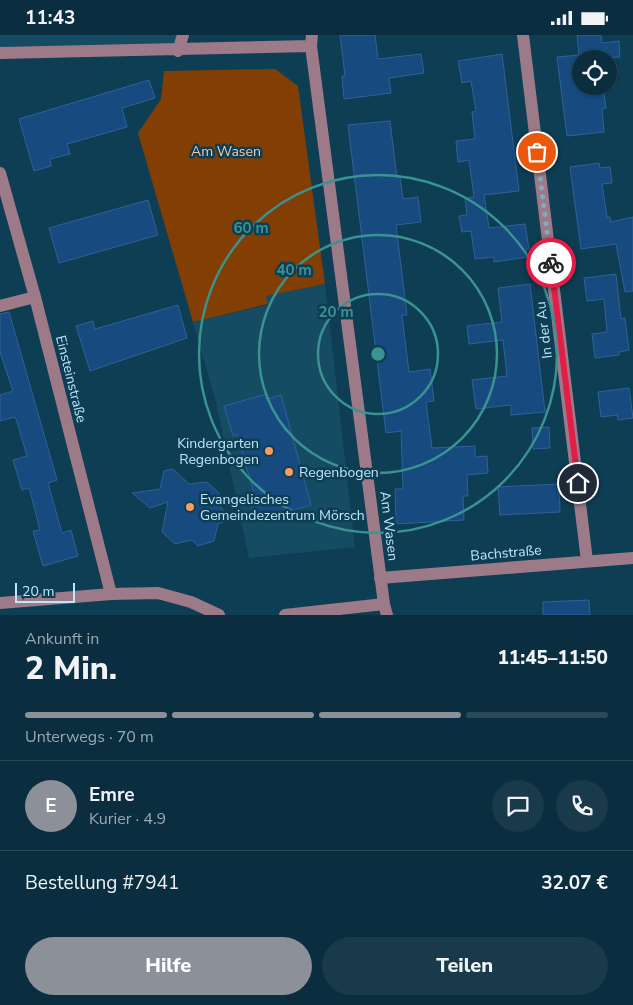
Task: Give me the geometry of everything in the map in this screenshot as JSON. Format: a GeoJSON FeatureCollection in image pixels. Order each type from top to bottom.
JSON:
{"type":"FeatureCollection","features":[{"type":"Feature","properties":{"kind":"street"},"geometry":{"type":"LineString","coordinates":[[178,51],[183,35]]}},
{"type":"Feature","properties":{"kind":"street","name":"In der Au"},"geometry":{"type":"LineString","coordinates":[[523,35],[587,561]]}},
{"type":"Feature","properties":{"kind":"street"},"geometry":{"type":"LineString","coordinates":[[0,53],[178,51],[311,41]]}},
{"type":"Feature","properties":{"kind":"street","name":"Am Wasen"},"geometry":{"type":"LineString","coordinates":[[311,41],[380,578],[386,609]]}},
{"type":"Feature","properties":{"kind":"street","name":"Einsteinstraße"},"geometry":{"type":"LineString","coordinates":[[0,173],[35,297],[111,594]]}},
{"type":"Feature","properties":{"kind":"street"},"geometry":{"type":"LineString","coordinates":[[0,306],[35,297]]}},
{"type":"Feature","properties":{"kind":"street","name":"Bachstraße"},"geometry":{"type":"LineString","coordinates":[[380,578],[633,558]]}},
{"type":"Feature","properties":{"kind":"street"},"geometry":{"type":"LineString","coordinates":[[0,603],[111,594],[158,593],[191,602],[219,615]]}},
{"type":"Feature","properties":{"kind":"street"},"geometry":{"type":"LineString","coordinates":[[191,602],[194,615]]}},
{"type":"Feature","properties":{"kind":"street"},"geometry":{"type":"LineString","coordinates":[[285,615],[386,609]]}},
{"type":"Feature","properties":{"kind":"shaded area"},"geometry":{"type":"Polygon","coordinates":[[[0,35],[183,35],[178,51],[0,53],[0,35]]]}},
{"type":"Feature","properties":{"kind":"shaded area","name":"Regenbogen"},"geometry":{"type":"Polygon","coordinates":[[[325,284],[355,547],[249,558],[215,398],[193,322],[268,305],[266,296],[325,284]]]}},
{"type":"Feature","properties":{"kind":"green space","name":"Am Wasen"},"geometry":{"type":"Polygon","coordinates":[[[275,69],[298,86],[325,284],[266,296],[268,304],[193,322],[138,133],[161,99],[164,71],[275,69]]]}},
{"type":"Feature","properties":{"kind":"building"},"geometry":{"type":"Polygon","coordinates":[[[340,35],[375,35],[378,59],[421,54],[424,73],[389,78],[391,93],[344,99],[342,76],[345,76],[340,35]]]}},
{"type":"Feature","properties":{"kind":"building"},"geometry":{"type":"Polygon","coordinates":[[[577,35],[601,35],[602,43],[619,41],[620,57],[617,57],[617,50],[578,50],[577,35]]]}},
{"type":"Feature","properties":{"kind":"building"},"geometry":{"type":"Polygon","coordinates":[[[502,54],[519,191],[484,195],[489,228],[525,224],[529,249],[526,249],[527,257],[494,262],[494,257],[475,259],[471,231],[462,232],[459,216],[467,215],[465,198],[474,197],[469,160],[458,162],[456,141],[475,139],[472,112],[476,111],[471,81],[462,83],[458,61],[502,54]]]}},
{"type":"Feature","properties":{"kind":"building"},"geometry":{"type":"Polygon","coordinates":[[[572,56],[572,95],[604,95],[606,108],[602,109],[604,132],[567,136],[557,57],[572,56]]]}},
{"type":"Feature","properties":{"kind":"building"},"geometry":{"type":"Polygon","coordinates":[[[149,80],[155,98],[122,108],[127,127],[67,144],[70,154],[50,159],[51,166],[34,171],[19,119],[149,80]]]}},
{"type":"Feature","properties":{"kind":"building"},"geometry":{"type":"Polygon","coordinates":[[[390,121],[397,178],[400,177],[403,199],[418,197],[421,222],[396,225],[407,315],[402,315],[409,372],[430,369],[434,401],[426,402],[432,448],[475,446],[475,457],[487,456],[488,473],[467,475],[468,496],[463,496],[464,520],[396,524],[395,489],[403,489],[401,431],[386,433],[348,125],[390,121]]]}},
{"type":"Feature","properties":{"kind":"building"},"geometry":{"type":"Polygon","coordinates":[[[599,163],[600,168],[610,167],[612,183],[602,184],[607,217],[610,217],[611,222],[633,217],[633,291],[625,292],[616,244],[581,249],[570,167],[599,163]]]}},
{"type":"Feature","properties":{"kind":"building"},"geometry":{"type":"Polygon","coordinates":[[[148,200],[158,235],[59,263],[49,228],[148,200]]]}},
{"type":"Feature","properties":{"kind":"building"},"geometry":{"type":"Polygon","coordinates":[[[616,274],[621,319],[625,318],[629,350],[619,352],[619,355],[595,358],[592,334],[607,332],[604,299],[587,301],[584,278],[616,274]]]}},
{"type":"Feature","properties":{"kind":"building"},"geometry":{"type":"Polygon","coordinates":[[[530,284],[545,412],[511,415],[511,405],[476,409],[472,380],[507,376],[503,340],[469,344],[467,326],[502,322],[498,288],[530,284]]]}},
{"type":"Feature","properties":{"kind":"building"},"geometry":{"type":"Polygon","coordinates":[[[178,305],[187,338],[90,371],[76,326],[93,321],[95,329],[178,305]]]}},
{"type":"Feature","properties":{"kind":"building"},"geometry":{"type":"Polygon","coordinates":[[[9,312],[57,480],[48,483],[62,533],[71,530],[78,556],[43,566],[33,531],[40,530],[29,488],[22,490],[13,460],[27,456],[17,422],[15,417],[0,421],[0,395],[13,391],[0,352],[0,314],[9,312]]]}},
{"type":"Feature","properties":{"kind":"building"},"geometry":{"type":"Polygon","coordinates":[[[629,388],[633,418],[618,420],[617,415],[601,417],[598,392],[629,388]]]}},
{"type":"Feature","properties":{"kind":"building","name":"Kindergarten Regenbogen"},"geometry":{"type":"Polygon","coordinates":[[[267,394],[268,399],[281,395],[311,505],[294,510],[295,515],[276,520],[274,515],[256,521],[248,495],[254,493],[237,434],[233,436],[224,406],[267,394]]]}},
{"type":"Feature","properties":{"kind":"building"},"geometry":{"type":"Polygon","coordinates":[[[549,427],[550,448],[533,449],[532,428],[549,427]]]}},
{"type":"Feature","properties":{"kind":"building","name":"Evangelisches Gemeindezentrum Mörsch"},"geometry":{"type":"Polygon","coordinates":[[[173,469],[189,484],[207,482],[219,493],[217,503],[231,519],[218,524],[214,541],[198,546],[192,540],[175,544],[162,532],[168,502],[150,508],[132,493],[160,489],[164,471],[173,469]]]}},
{"type":"Feature","properties":{"kind":"building"},"geometry":{"type":"Polygon","coordinates":[[[559,484],[560,512],[500,515],[498,487],[559,484]]]}},
{"type":"Feature","properties":{"kind":"building"},"geometry":{"type":"Polygon","coordinates":[[[589,600],[590,615],[543,615],[543,602],[589,600]]]}},
{"type":"Feature","properties":{"kind":"way so far"},"geometry":{"type":"LineString","coordinates":[[537,152],[551,263]]}},
{"type":"Feature","properties":{"kind":"place","name":"Kindergarten Regenbogen"},"geometry":{"type":"Point","coordinates":[269,451]}},
{"type":"Feature","properties":{"kind":"place","name":"Regenbogen"},"geometry":{"type":"Point","coordinates":[289,472]}},
{"type":"Feature","properties":{"kind":"place","name":"Evangelisches Gemeindezentrum Mörsch"},"geometry":{"type":"Point","coordinates":[190,507]}},
{"type":"Feature","properties":{"kind":"route"},"geometry":{"type":"LineString","coordinates":[[551,263],[578,483]]}}]}
